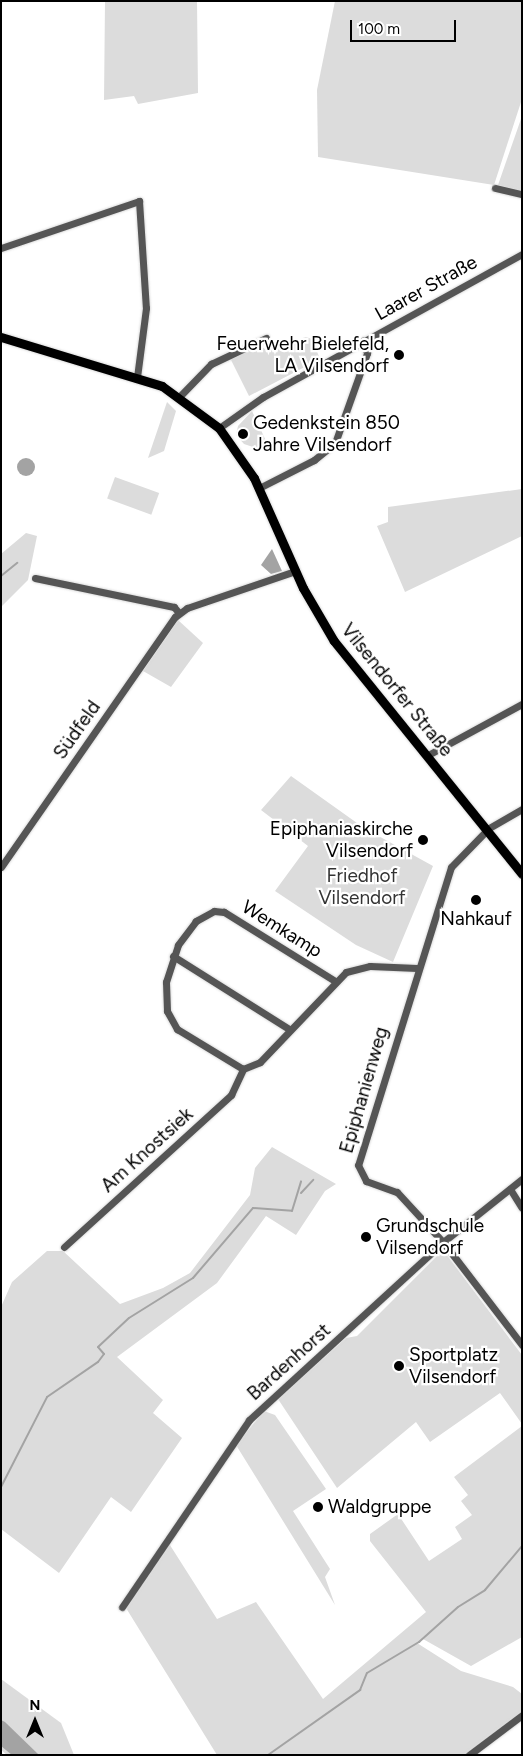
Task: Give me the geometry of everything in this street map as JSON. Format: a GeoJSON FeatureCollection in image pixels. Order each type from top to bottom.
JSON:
{"type":"FeatureCollection","features":[{"type":"Feature","properties":{"kind":"main road","name":"Vilsendorfer Straße"},"geometry":{"type":"LineString","coordinates":[[1,337],[137,377],[180,396],[219,428],[258,488],[295,571],[345,656],[488,829],[522,874]]}},
{"type":"Feature","properties":{"kind":"street"},"geometry":{"type":"LineString","coordinates":[[495,188],[522,194]]}},
{"type":"Feature","properties":{"kind":"street"},"geometry":{"type":"LineString","coordinates":[[1,248],[139,201],[146,308],[137,377]]}},
{"type":"Feature","properties":{"kind":"street","name":"Laarer Straße"},"geometry":{"type":"LineString","coordinates":[[219,428],[254,403],[522,254]]}},
{"type":"Feature","properties":{"kind":"street"},"geometry":{"type":"LineString","coordinates":[[180,396],[211,364],[266,338]]}},
{"type":"Feature","properties":{"kind":"street"},"geometry":{"type":"LineString","coordinates":[[258,488],[314,460],[335,443],[367,353],[363,341]]}},
{"type":"Feature","properties":{"kind":"street"},"geometry":{"type":"LineString","coordinates":[[35,578],[174,607],[179,613],[295,571]]}},
{"type":"Feature","properties":{"kind":"street","name":"Südfeld"},"geometry":{"type":"LineString","coordinates":[[1,867],[179,613]]}},
{"type":"Feature","properties":{"kind":"street"},"geometry":{"type":"LineString","coordinates":[[428,756],[522,704]]}},
{"type":"Feature","properties":{"kind":"street","name":"Epiphanienweg"},"geometry":{"type":"LineString","coordinates":[[522,809],[488,829],[451,867],[417,968],[358,1165],[366,1181],[397,1192],[443,1242],[522,1344]]}},
{"type":"Feature","properties":{"kind":"street","name":"Wemkamp"},"geometry":{"type":"LineString","coordinates":[[335,981],[224,912],[204,914],[196,921],[173,956],[166,982],[170,1021],[243,1069],[260,1062],[335,981],[357,967],[417,968]]}},
{"type":"Feature","properties":{"kind":"street"},"geometry":{"type":"LineString","coordinates":[[173,956],[289,1029]]}},
{"type":"Feature","properties":{"kind":"street","name":"Am Knostsiek"},"geometry":{"type":"LineString","coordinates":[[64,1247],[231,1095],[243,1069]]}},
{"type":"Feature","properties":{"kind":"street","name":"Bardenhorst"},"geometry":{"type":"LineString","coordinates":[[122,1607],[249,1420],[443,1242],[522,1179]]}},
{"type":"Feature","properties":{"kind":"street"},"geometry":{"type":"LineString","coordinates":[[510,1189],[522,1208]]}},
{"type":"Feature","properties":{"kind":"street"},"geometry":{"type":"LineString","coordinates":[[469,1755],[522,1715]]}},
{"type":"Feature","properties":{"kind":"green space"},"geometry":{"type":"Polygon","coordinates":[[[105,1],[197,1],[198,93],[138,104],[134,96],[104,100],[105,1]]]}},
{"type":"Feature","properties":{"kind":"green space"},"geometry":{"type":"Polygon","coordinates":[[[335,1],[522,1],[522,99],[494,185],[318,157],[317,90],[335,1]]]}},
{"type":"Feature","properties":{"kind":"green space"},"geometry":{"type":"Polygon","coordinates":[[[522,116],[522,191],[498,185],[522,116]]]}},
{"type":"Feature","properties":{"kind":"green space"},"geometry":{"type":"Polygon","coordinates":[[[306,337],[312,339],[320,359],[249,396],[230,358],[258,344],[265,349],[306,337]]]}},
{"type":"Feature","properties":{"kind":"green space"},"geometry":{"type":"Polygon","coordinates":[[[167,402],[176,411],[164,451],[148,458],[167,402]]]}},
{"type":"Feature","properties":{"kind":"green space"},"geometry":{"type":"Polygon","coordinates":[[[252,411],[267,443],[261,444],[262,450],[244,444],[236,435],[238,426],[252,411]]]}},
{"type":"Feature","properties":{"kind":"green space"},"geometry":{"type":"Polygon","coordinates":[[[115,477],[159,493],[151,515],[107,499],[115,477]]]}},
{"type":"Feature","properties":{"kind":"green space"},"geometry":{"type":"Polygon","coordinates":[[[522,489],[522,536],[405,592],[377,526],[388,522],[388,507],[522,489]]]}},
{"type":"Feature","properties":{"kind":"green space"},"geometry":{"type":"Polygon","coordinates":[[[26,533],[37,536],[28,580],[1,607],[1,554],[26,533]]]}},
{"type":"Feature","properties":{"kind":"green space"},"geometry":{"type":"Polygon","coordinates":[[[178,620],[203,643],[171,687],[143,671],[178,620]]]}},
{"type":"Feature","properties":{"kind":"green space","name":"Friedhof Vilsendorf"},"geometry":{"type":"Polygon","coordinates":[[[291,776],[364,828],[433,866],[393,962],[356,945],[275,891],[308,846],[261,810],[291,776]]]}},
{"type":"Feature","properties":{"kind":"green space"},"geometry":{"type":"Polygon","coordinates":[[[272,1147],[336,1184],[325,1191],[296,1235],[266,1216],[217,1283],[117,1357],[163,1400],[153,1413],[182,1438],[131,1512],[111,1497],[59,1573],[1,1529],[1,1307],[12,1282],[47,1251],[63,1251],[120,1304],[163,1288],[190,1273],[250,1195],[255,1168],[272,1147]]]}},
{"type":"Feature","properties":{"kind":"green space","name":"Sportplatz Vilsendorf"},"geometry":{"type":"Polygon","coordinates":[[[443,1250],[522,1355],[522,1424],[500,1393],[430,1442],[416,1422],[337,1488],[278,1399],[346,1338],[357,1336],[443,1250]]]}},
{"type":"Feature","properties":{"kind":"green space"},"geometry":{"type":"Polygon","coordinates":[[[264,1411],[275,1415],[326,1489],[293,1511],[330,1569],[325,1577],[335,1605],[236,1445],[264,1411]]]}},
{"type":"Feature","properties":{"kind":"green space"},"geometry":{"type":"Polygon","coordinates":[[[522,1426],[522,1637],[471,1666],[423,1639],[417,1643],[461,1671],[513,1687],[522,1694],[522,1712],[466,1755],[217,1755],[126,1608],[168,1542],[217,1619],[256,1602],[323,1699],[426,1612],[370,1541],[370,1534],[398,1514],[429,1561],[462,1539],[455,1527],[472,1515],[461,1501],[468,1495],[454,1477],[522,1426]]]}},
{"type":"Feature","properties":{"kind":"green space"},"geometry":{"type":"Polygon","coordinates":[[[1,1679],[61,1723],[74,1755],[7,1755],[1,1750],[1,1679]]]}},
{"type":"Feature","properties":{"kind":"shaded area"},"geometry":{"type":"Polygon","coordinates":[[[26,458],[32,461],[35,467],[32,473],[26,476],[20,473],[17,467],[20,461],[26,458]]]}},
{"type":"Feature","properties":{"kind":"shaded area"},"geometry":{"type":"Polygon","coordinates":[[[272,549],[282,571],[271,574],[261,565],[272,549]]]}},
{"type":"Feature","properties":{"kind":"shaded area"},"geometry":{"type":"Polygon","coordinates":[[[1,1720],[39,1755],[12,1755],[1,1746],[1,1720]]]}},
{"type":"Feature","properties":{"kind":"waterway"},"geometry":{"type":"LineString","coordinates":[[1,576],[17,563]]}},
{"type":"Feature","properties":{"kind":"waterway"},"geometry":{"type":"LineString","coordinates":[[301,1193],[313,1180]]}},
{"type":"Feature","properties":{"kind":"waterway"},"geometry":{"type":"LineString","coordinates":[[1,1487],[47,1397],[98,1362],[104,1354],[98,1347],[129,1318],[193,1278],[253,1208],[292,1211],[301,1181]]}},
{"type":"Feature","properties":{"kind":"waterway"},"geometry":{"type":"LineString","coordinates":[[268,1755],[360,1690],[367,1673],[419,1642],[458,1607],[485,1590],[522,1546]]}},
{"type":"Feature","properties":{"kind":"place","name":"Feuerwehr Bielefeld, LA Vilsendorf"},"geometry":{"type":"Point","coordinates":[399,355]}},
{"type":"Feature","properties":{"kind":"place","name":"Gedenkstein 850 Jahre Vilsendorf"},"geometry":{"type":"Point","coordinates":[243,434]}},
{"type":"Feature","properties":{"kind":"place","name":"Epiphaniaskirche Vilsendorf"},"geometry":{"type":"Point","coordinates":[423,840]}},
{"type":"Feature","properties":{"kind":"place","name":"Nahkauf"},"geometry":{"type":"Point","coordinates":[476,900]}},
{"type":"Feature","properties":{"kind":"place","name":"Grundschule Vilsendorf"},"geometry":{"type":"Point","coordinates":[366,1237]}},
{"type":"Feature","properties":{"kind":"place","name":"Sportplatz Vilsendorf"},"geometry":{"type":"Point","coordinates":[399,1366]}},
{"type":"Feature","properties":{"kind":"place","name":"Waldgruppe"},"geometry":{"type":"Point","coordinates":[318,1507]}}]}
